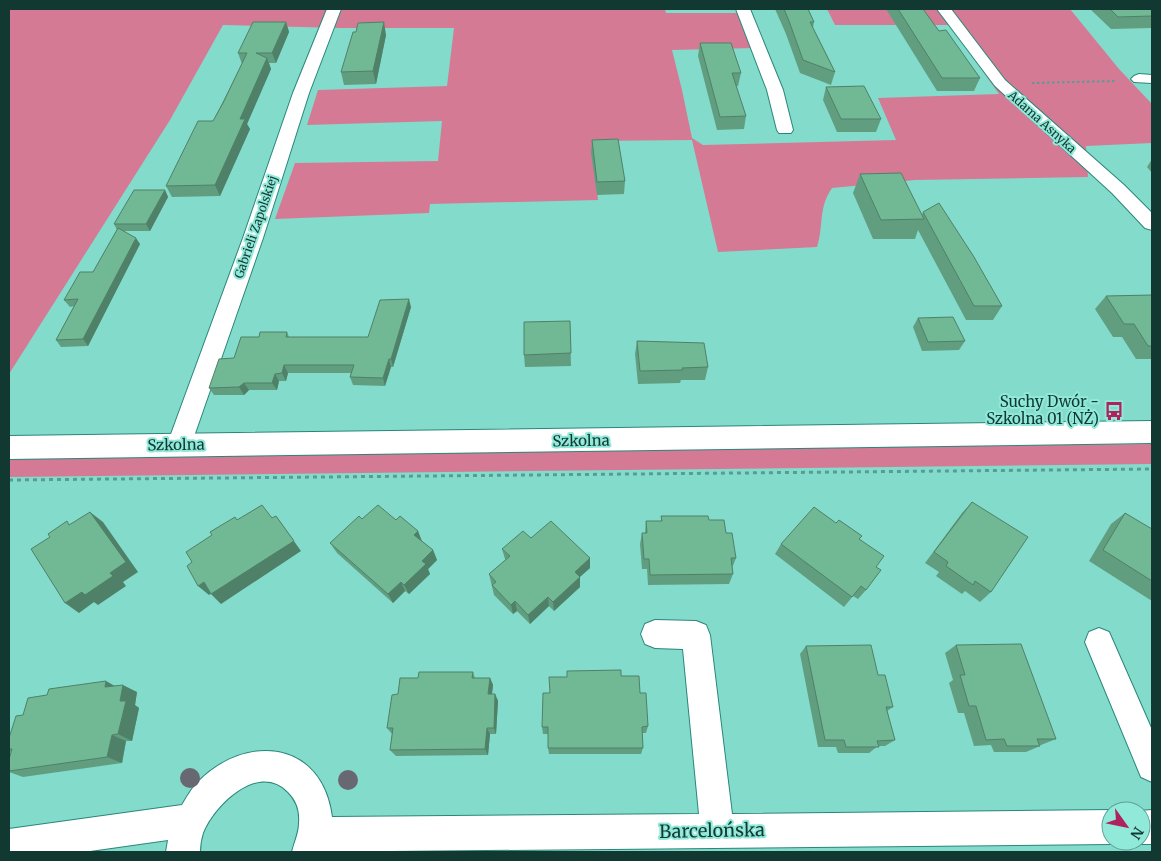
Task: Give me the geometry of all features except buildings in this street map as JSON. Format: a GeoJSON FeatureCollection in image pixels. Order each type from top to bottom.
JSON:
{"type":"FeatureCollection","features":[{"type":"Feature","properties":{"kind":"street","name":"Gabrieli Zapolskiej"},"geometry":{"type":"LineString","coordinates":[[179,445],[253,238],[301,93],[334,9]]}},
{"type":"Feature","properties":{"kind":"street"},"geometry":{"type":"LineString","coordinates":[[744,9],[775,90],[785,130]]}},
{"type":"Feature","properties":{"kind":"street","name":"Adama Asnyka"},"geometry":{"type":"LineString","coordinates":[[944,9],[1000,84],[1118,189],[1152,224]]}},
{"type":"Feature","properties":{"kind":"street","name":"Szkolna"},"geometry":{"type":"LineString","coordinates":[[9,448],[1152,432]]}},
{"type":"Feature","properties":{"kind":"street"},"geometry":{"type":"LineString","coordinates":[[655,634],[696,635],[717,830]]}},
{"type":"Feature","properties":{"kind":"street"},"geometry":{"type":"LineString","coordinates":[[1098,642],[1152,766]]}},
{"type":"Feature","properties":{"kind":"street","name":"Barcelońska"},"geometry":{"type":"LineString","coordinates":[[183,852],[183,844],[191,820],[209,794],[238,772],[258,766],[282,767],[298,777],[311,794],[316,822],[311,843],[717,830],[1101,828]]}},
{"type":"Feature","properties":{"kind":"street"},"geometry":{"type":"LineString","coordinates":[[9,846],[191,820]]}},
{"type":"Feature","properties":{"kind":"path"},"geometry":{"type":"LineString","coordinates":[[1000,84],[1146,79]]}},
{"type":"Feature","properties":{"kind":"path"},"geometry":{"type":"LineString","coordinates":[[9,480],[1152,469]]}},
{"type":"Feature","properties":{"kind":"shaded area"},"geometry":{"type":"Polygon","coordinates":[[[9,9],[665,9],[666,13],[741,13],[754,48],[672,50],[692,138],[703,145],[896,140],[878,98],[999,94],[950,25],[835,25],[827,9],[1070,9],[1119,69],[1152,104],[1152,143],[1086,146],[1088,177],[915,180],[832,188],[823,210],[817,247],[718,252],[692,140],[592,141],[598,200],[430,204],[429,213],[275,219],[295,163],[438,161],[442,121],[307,125],[318,90],[447,86],[454,28],[223,25],[170,120],[9,374],[9,9]]]}},
{"type":"Feature","properties":{"kind":"shaded area"},"geometry":{"type":"Polygon","coordinates":[[[1152,444],[1152,464],[9,477],[9,457],[1152,444]]]}},
{"type":"Feature","properties":{"kind":"place","name":"Suchy Dwór - Szkolna 01 (NŻ)"},"geometry":{"type":"Point","coordinates":[1114,411]}}]}
